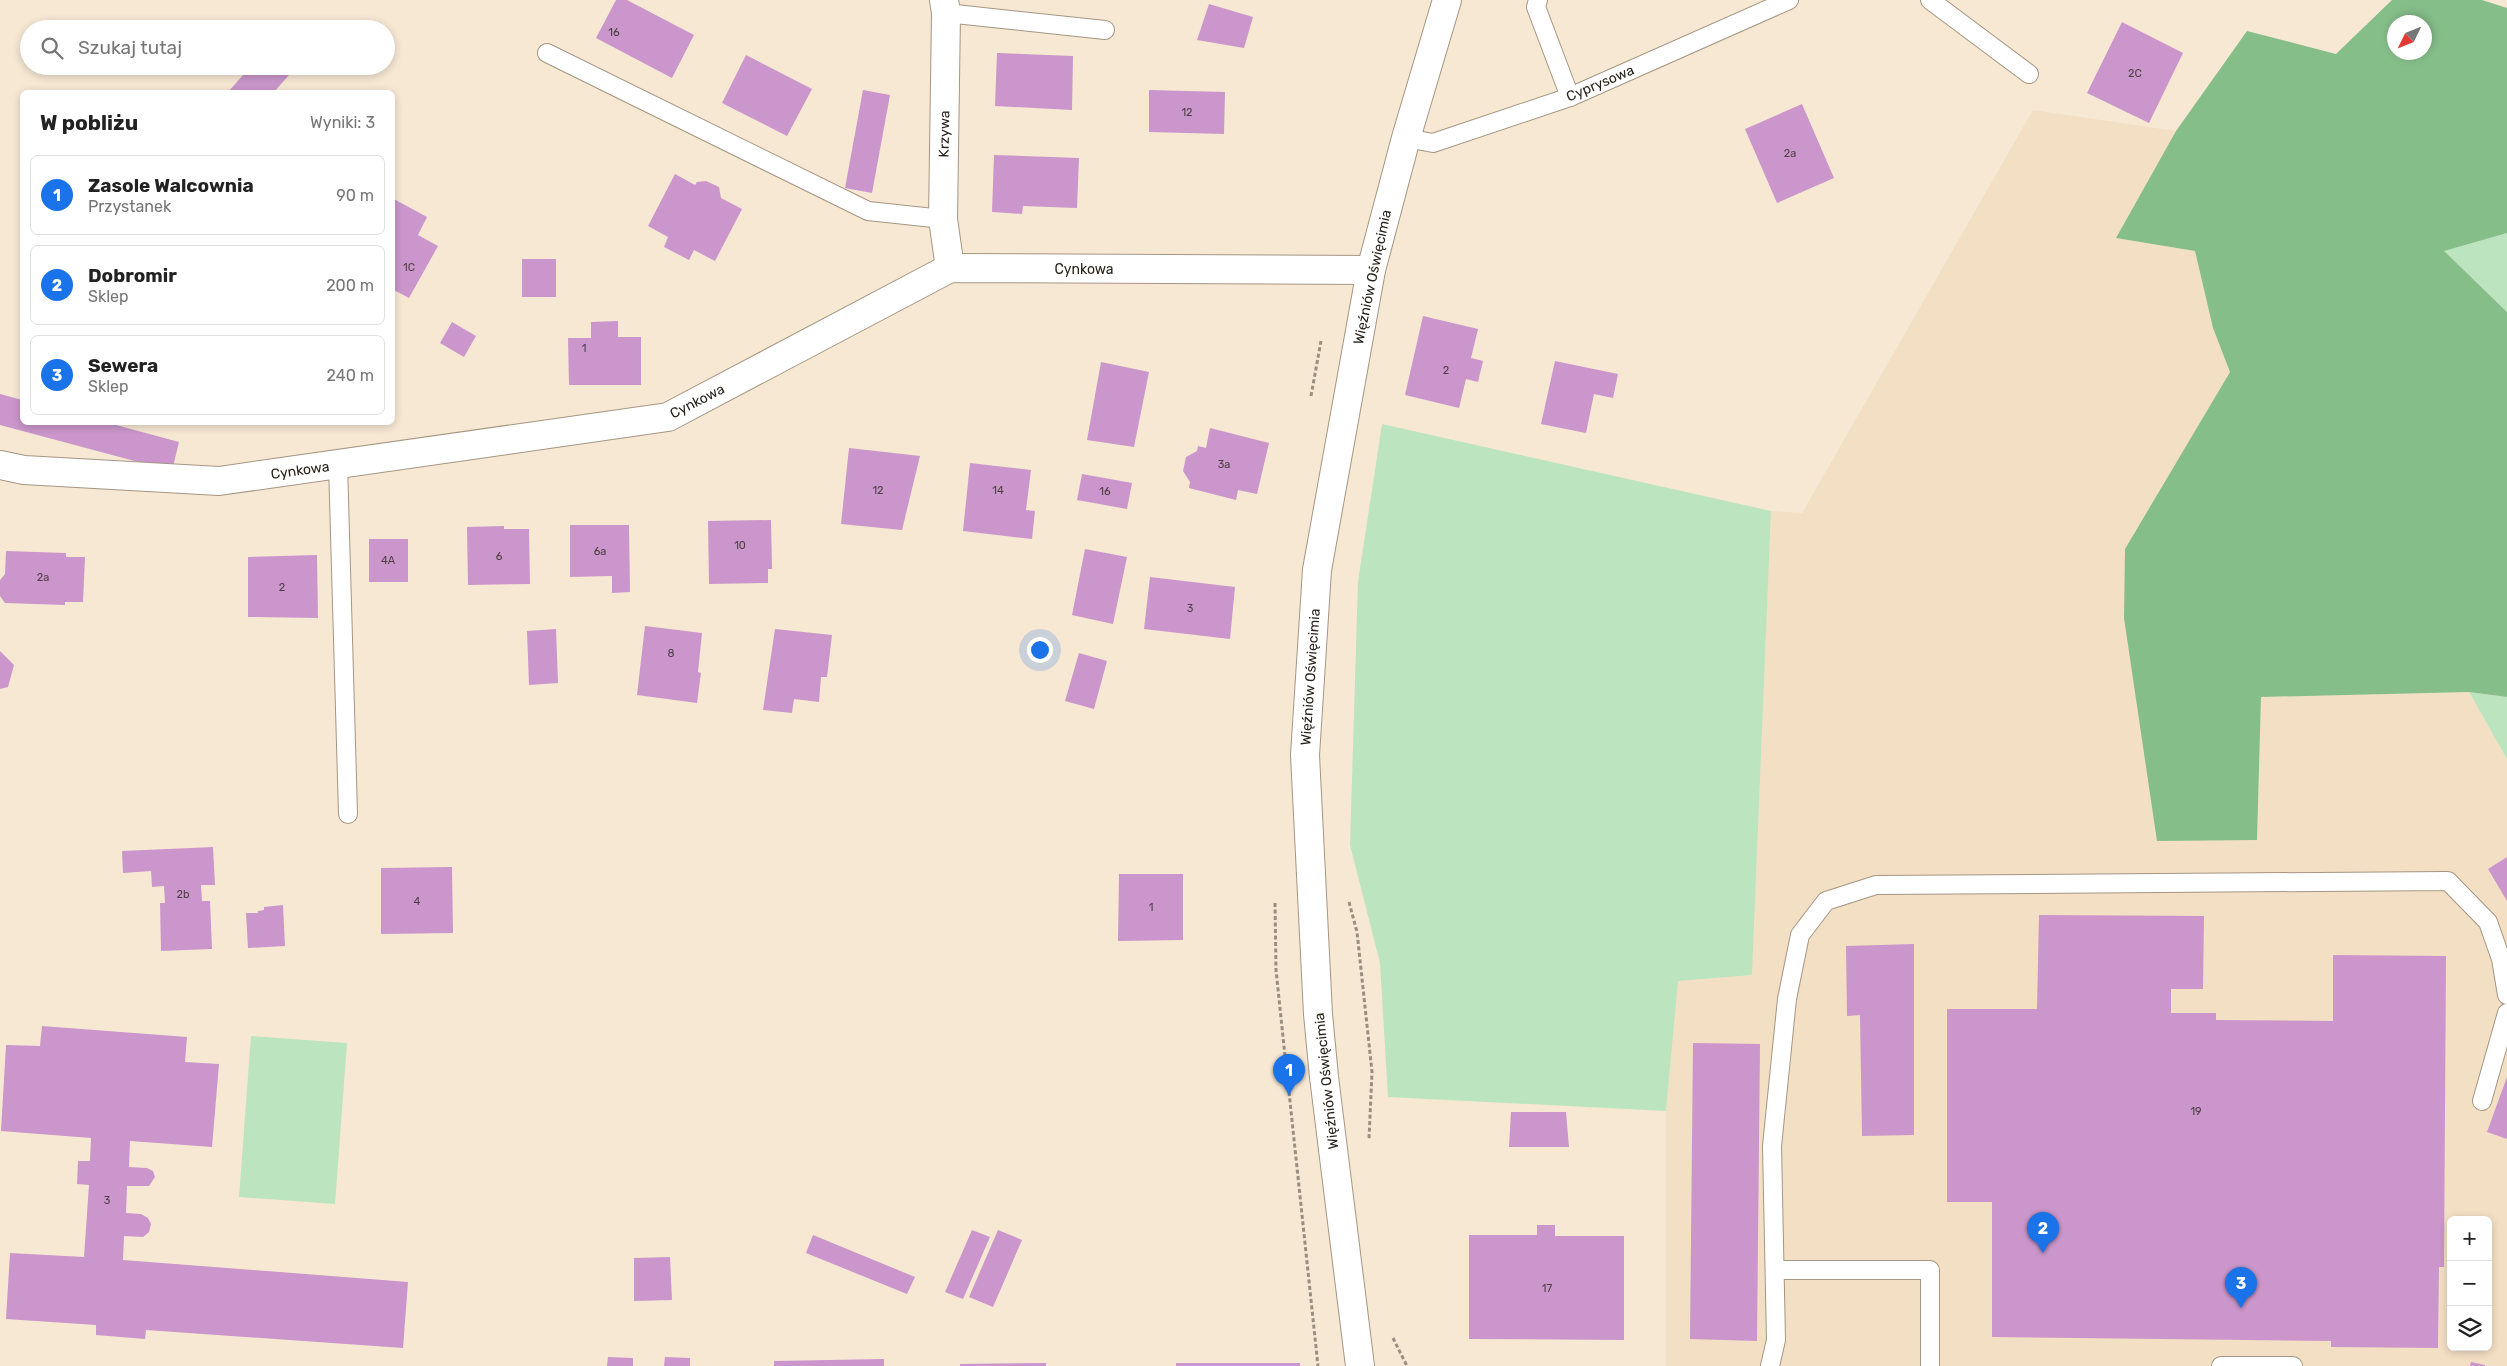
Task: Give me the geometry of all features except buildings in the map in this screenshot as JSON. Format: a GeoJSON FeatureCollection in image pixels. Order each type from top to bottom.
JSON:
{"type":"FeatureCollection","features":[{"type":"Feature","properties":{"kind":"street","name":"Więźniów Oświęcimia"},"geometry":{"type":"LineString","coordinates":[[1360,1366],[1321,1050],[1305,755],[1317,570],[1371,270],[1406,138],[1447,0]]}},
{"type":"Feature","properties":{"kind":"street","name":"Krzywa"},"geometry":{"type":"LineString","coordinates":[[945,7],[943,219],[950,268]]}},
{"type":"Feature","properties":{"kind":"street","name":"Cynkowa"},"geometry":{"type":"LineString","coordinates":[[0,465],[24,470],[219,481],[668,418],[950,268],[1371,270]]}},
{"type":"Feature","properties":{"kind":"lane"},"geometry":{"type":"LineString","coordinates":[[1538,0],[1536,7],[1570,97]]}},
{"type":"Feature","properties":{"kind":"lane","name":"Cyprysowa"},"geometry":{"type":"LineString","coordinates":[[1406,138],[1433,143],[1570,97],[1788,0]]}},
{"type":"Feature","properties":{"kind":"lane"},"geometry":{"type":"LineString","coordinates":[[1930,0],[2029,74]]}},
{"type":"Feature","properties":{"kind":"lane"},"geometry":{"type":"LineString","coordinates":[[945,7],[1106,30]]}},
{"type":"Feature","properties":{"kind":"lane"},"geometry":{"type":"LineString","coordinates":[[547,53],[868,211],[943,219]]}},
{"type":"Feature","properties":{"kind":"lane"},"geometry":{"type":"LineString","coordinates":[[338,464],[348,814]]}},
{"type":"Feature","properties":{"kind":"lane"},"geometry":{"type":"LineString","coordinates":[[1770,1366],[1776,1340],[1772,1146],[1787,999],[1800,935],[1826,901],[1876,885],[2448,880],[2488,922],[2501,959],[2507,995]]}},
{"type":"Feature","properties":{"kind":"lane"},"geometry":{"type":"LineString","coordinates":[[2482,1102],[2507,1013]]}},
{"type":"Feature","properties":{"kind":"lane"},"geometry":{"type":"LineString","coordinates":[[1776,1270],[1930,1270],[1930,1366]]}},
{"type":"Feature","properties":{"kind":"lane"},"geometry":{"type":"LineString","coordinates":[[2221,1366],[2293,1366]]}},
{"type":"Feature","properties":{"kind":"path"},"geometry":{"type":"LineString","coordinates":[[1348,898],[1357,932],[1372,1072],[1368,1141]]}},
{"type":"Feature","properties":{"kind":"path"},"geometry":{"type":"LineString","coordinates":[[1391,1335],[1407,1366]]}},
{"type":"Feature","properties":{"kind":"shaded area"},"geometry":{"type":"Polygon","coordinates":[[[2033,110],[2176,131],[2116,238],[2195,251],[2213,328],[2230,372],[2125,549],[2257,840],[2261,697],[2469,692],[2507,759],[2507,1366],[1666,1366],[1666,1111],[1678,981],[1752,975],[1771,511],[1802,513],[2033,110]]]}},
{"type":"Feature","properties":{"kind":"green space"},"geometry":{"type":"Polygon","coordinates":[[[2392,0],[2482,0],[2507,8],[2507,233],[2444,251],[2507,312],[2507,697],[2469,692],[2261,697],[2257,840],[2157,841],[2124,618],[2125,549],[2230,372],[2213,328],[2195,251],[2116,238],[2176,131],[2247,31],[2336,54],[2392,0]]]}},
{"type":"Feature","properties":{"kind":"green space"},"geometry":{"type":"Polygon","coordinates":[[[2507,233],[2507,312],[2443,251],[2507,233]]]}},
{"type":"Feature","properties":{"kind":"green space"},"geometry":{"type":"Polygon","coordinates":[[[1382,424],[1771,511],[1752,975],[1678,981],[1666,1111],[1388,1097],[1380,963],[1350,845],[1358,582],[1382,424]]]}},
{"type":"Feature","properties":{"kind":"green space"},"geometry":{"type":"Polygon","coordinates":[[[2469,692],[2507,697],[2507,759],[2469,692]]]}},
{"type":"Feature","properties":{"kind":"green space"},"geometry":{"type":"Polygon","coordinates":[[[251,1036],[347,1043],[335,1204],[239,1197],[251,1036]]]}},
{"type":"Feature","properties":{"kind":"place","name":"Zasole Walcownia"},"geometry":{"type":"Point","coordinates":[1289,1095]}},
{"type":"Feature","properties":{"kind":"place","name":"Dobromir"},"geometry":{"type":"Point","coordinates":[2043,1253]}},
{"type":"Feature","properties":{"kind":"place","name":"Sewera"},"geometry":{"type":"Point","coordinates":[2241,1308]}}]}
